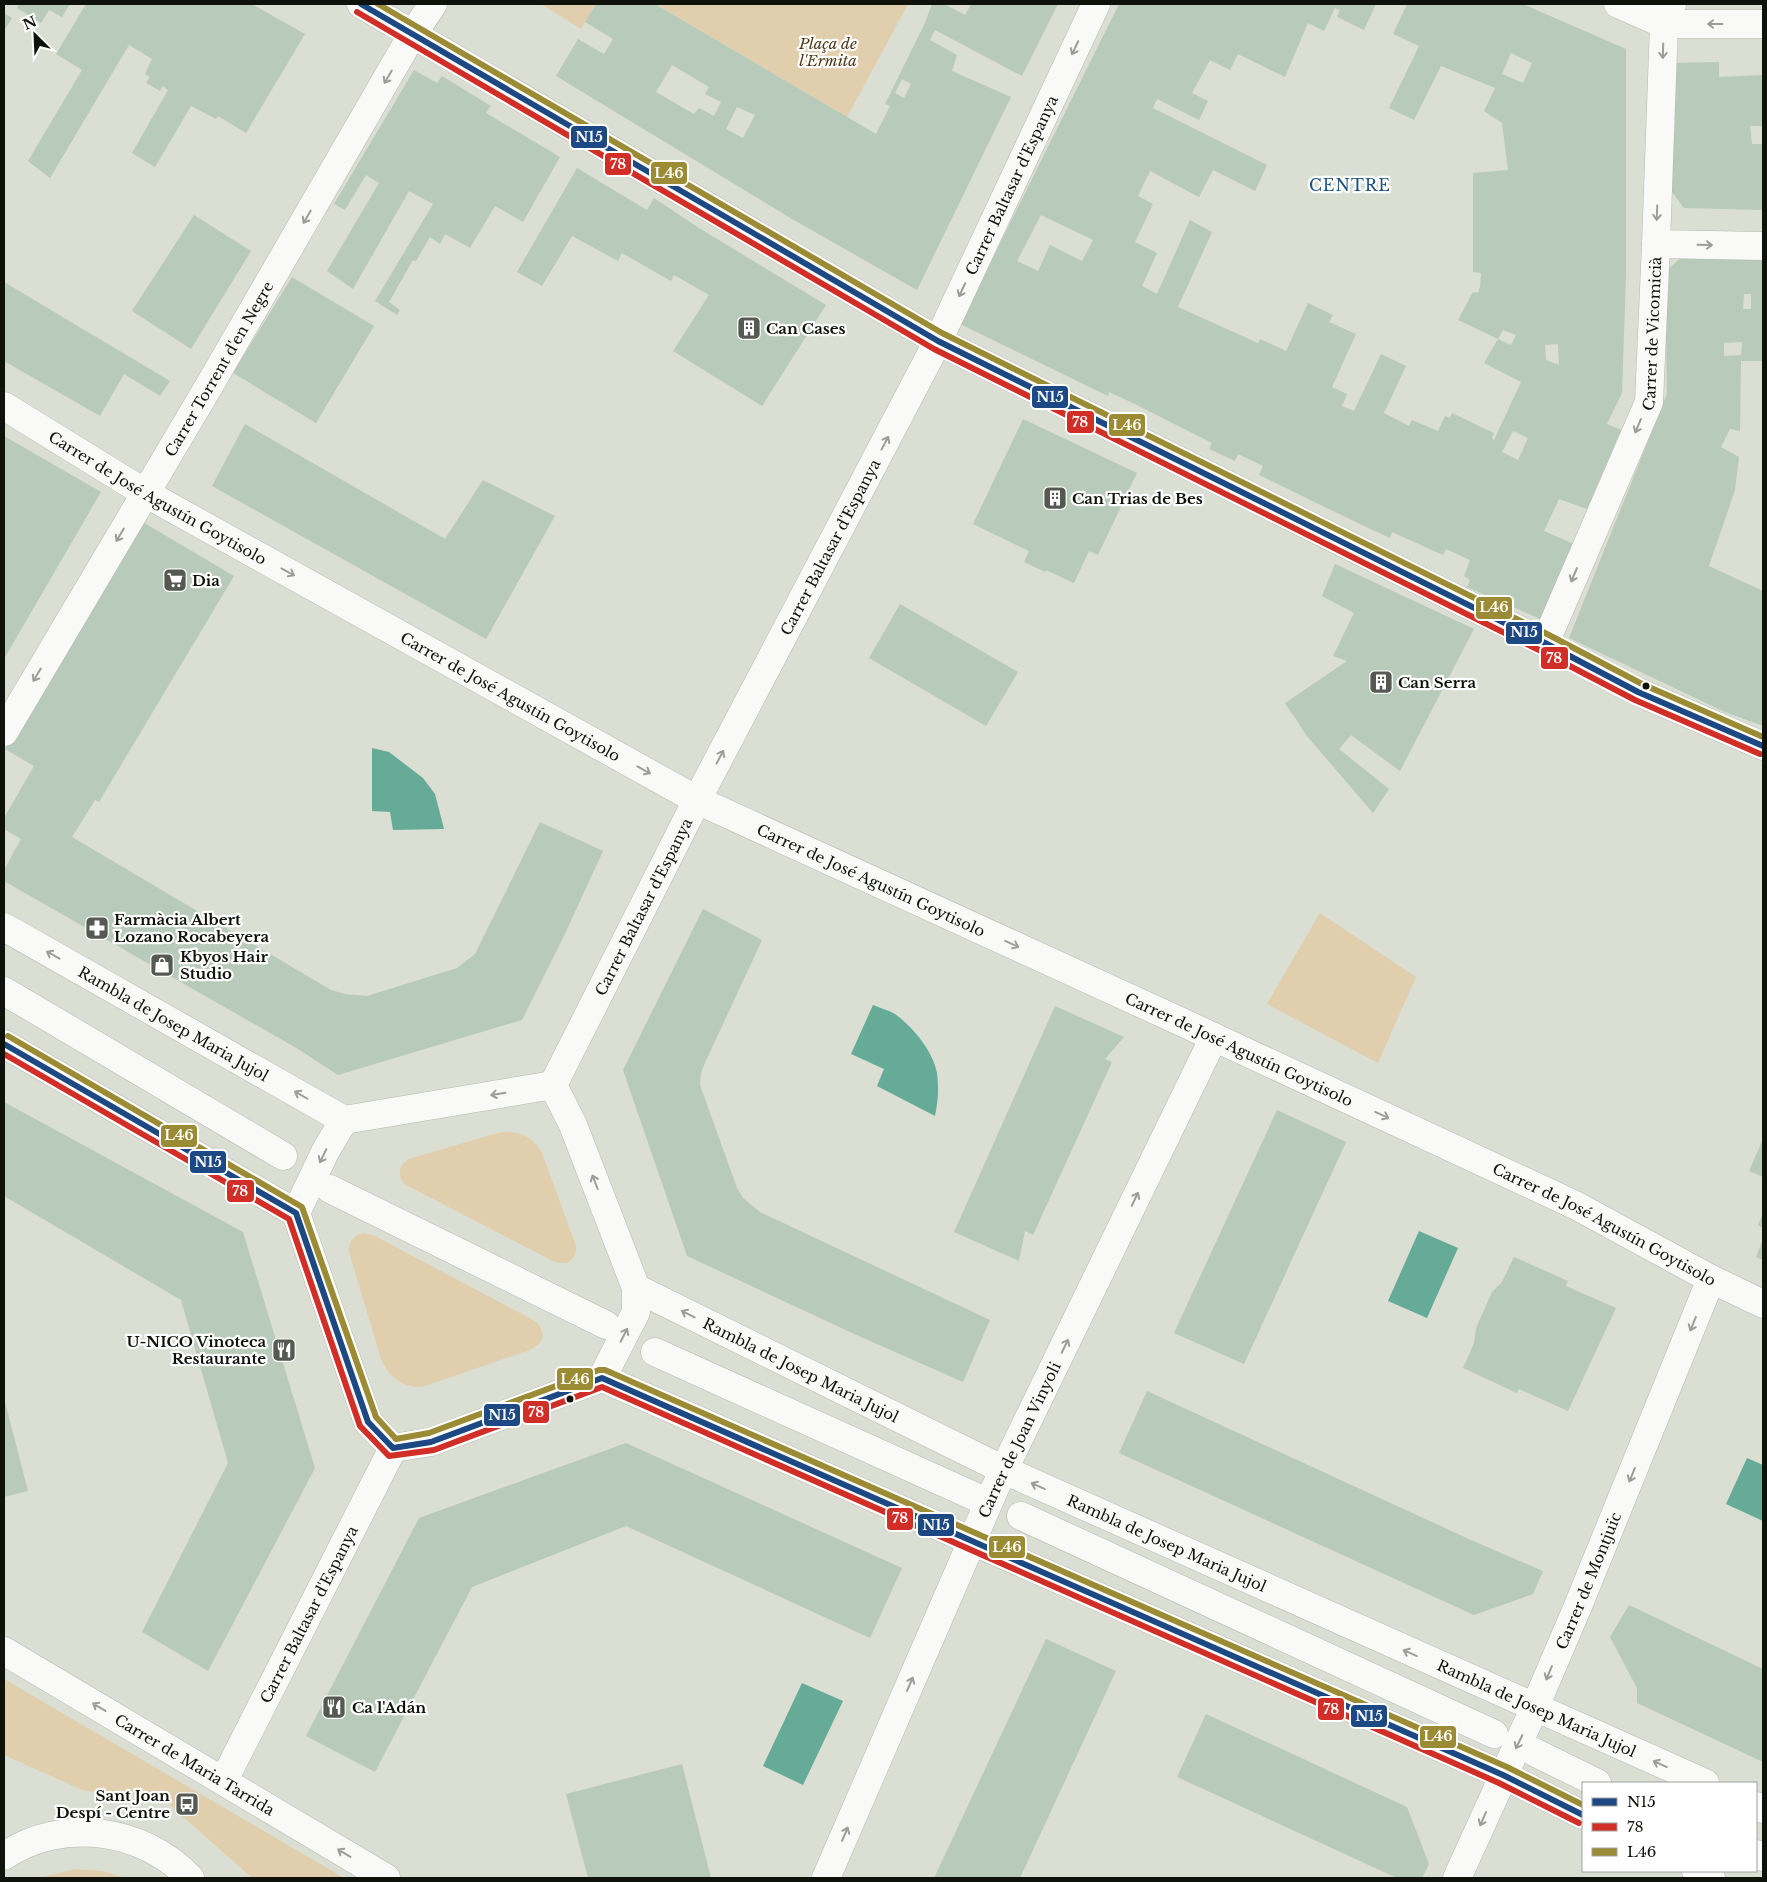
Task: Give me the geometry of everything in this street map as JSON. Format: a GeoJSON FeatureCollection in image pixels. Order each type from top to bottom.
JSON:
{"type":"FeatureCollection","features":[{"type":"Feature","properties":{"kind":"street"},"geometry":{"type":"LineString","coordinates":[[361,4],[938,341],[1545,643],[1638,692],[1763,746]]}},
{"type":"Feature","properties":{"kind":"street","name":"Carrer Torrent d'en Negre"},"geometry":{"type":"LineString","coordinates":[[4,732],[209,386],[412,35],[433,4]]}},
{"type":"Feature","properties":{"kind":"street","name":"Carrer Baltasar d'Espanya"},"geometry":{"type":"LineString","coordinates":[[553,1085],[697,800],[938,341],[1096,4]]}},
{"type":"Feature","properties":{"kind":"street"},"geometry":{"type":"LineString","coordinates":[[1618,4],[1668,14],[1763,24]]}},
{"type":"Feature","properties":{"kind":"street","name":"Carrer de Vicomicià"},"geometry":{"type":"LineString","coordinates":[[1545,643],[1649,402],[1668,14]]}},
{"type":"Feature","properties":{"kind":"street"},"geometry":{"type":"LineString","coordinates":[[1656,244],[1763,246]]}},
{"type":"Feature","properties":{"kind":"street","name":"Carrer de José Agustín Goytisolo"},"geometry":{"type":"LineString","coordinates":[[4,406],[145,493],[697,800],[1575,1205],[1710,1279],[1763,1304]]}},
{"type":"Feature","properties":{"kind":"street","name":"Rambla de Josep Maria Jujol"},"geometry":{"type":"LineString","coordinates":[[4,927],[344,1120]]}},
{"type":"Feature","properties":{"kind":"street"},"geometry":{"type":"LineString","coordinates":[[4,991],[282,1156]]}},
{"type":"Feature","properties":{"kind":"street","name":"Carrer de Joan Vinyoli"},"geometry":{"type":"LineString","coordinates":[[826,1878],[1004,1470],[1214,1037]]}},
{"type":"Feature","properties":{"kind":"street"},"geometry":{"type":"LineString","coordinates":[[4,1044],[296,1213],[368,1422],[393,1448],[431,1442],[602,1378],[636,1312],[636,1288],[573,1125],[553,1085],[344,1120],[326,1150],[296,1213]]}},
{"type":"Feature","properties":{"kind":"street"},"geometry":{"type":"LineString","coordinates":[[330,1189],[606,1325]]}},
{"type":"Feature","properties":{"kind":"street","name":"Carrer de Montjuïc"},"geometry":{"type":"LineString","coordinates":[[1457,1878],[1534,1709],[1578,1606],[1710,1279]]}},
{"type":"Feature","properties":{"kind":"street","name":"Rambla de Josep Maria Jujol"},"geometry":{"type":"LineString","coordinates":[[636,1288],[1004,1470],[1534,1709],[1703,1782]]}},
{"type":"Feature","properties":{"kind":"street"},"geometry":{"type":"LineString","coordinates":[[655,1352],[978,1498]]}},
{"type":"Feature","properties":{"kind":"street"},"geometry":{"type":"LineString","coordinates":[[602,1378],[1503,1775],[1582,1814]]}},
{"type":"Feature","properties":{"kind":"street","name":"Carrer Baltasar d'Espanya"},"geometry":{"type":"LineString","coordinates":[[224,1780],[393,1448]]}},
{"type":"Feature","properties":{"kind":"street"},"geometry":{"type":"LineString","coordinates":[[1021,1516],[1494,1734]]}},
{"type":"Feature","properties":{"kind":"street","name":"Carrer de Maria Tarrida"},"geometry":{"type":"LineString","coordinates":[[4,1651],[386,1878]]}},
{"type":"Feature","properties":{"kind":"street"},"geometry":{"type":"LineString","coordinates":[[1534,1752],[1596,1782]]}},
{"type":"Feature","properties":{"kind":"street"},"geometry":{"type":"LineString","coordinates":[[4,1856],[37,1840],[54,1835],[81,1833],[108,1835],[142,1844],[156,1851],[179,1867],[190,1878]]}},
{"type":"Feature","properties":{"kind":"street"},"geometry":{"type":"LineString","coordinates":[[4,1838],[37,1840]]}},
{"type":"Feature","properties":{"kind":"street"},"geometry":{"type":"LineString","coordinates":[[1698,1872],[1711,1878]]}},
{"type":"Feature","properties":{"kind":"green space"},"geometry":{"type":"Polygon","coordinates":[[[541,4],[596,4],[581,29],[541,4]]]}},
{"type":"Feature","properties":{"kind":"green space","name":"Plaça de l'Ermita"},"geometry":{"type":"Polygon","coordinates":[[[656,4],[908,4],[847,117],[656,4]]]}},
{"type":"Feature","properties":{"kind":"green space"},"geometry":{"type":"Polygon","coordinates":[[[1320,913],[1416,977],[1378,1063],[1267,1004],[1320,913]]]}},
{"type":"Feature","properties":{"kind":"green space"},"geometry":{"type":"Polygon","coordinates":[[[501,1132],[514,1132],[525,1136],[534,1142],[542,1153],[576,1246],[575,1255],[568,1262],[555,1262],[404,1184],[400,1177],[401,1167],[409,1159],[501,1132]]]}},
{"type":"Feature","properties":{"kind":"green space"},"geometry":{"type":"Polygon","coordinates":[[[363,1233],[373,1235],[535,1321],[541,1329],[541,1341],[530,1350],[422,1387],[409,1386],[397,1380],[388,1371],[381,1359],[349,1252],[352,1240],[357,1235],[363,1233]]]}},
{"type":"Feature","properties":{"kind":"green space"},"geometry":{"type":"Polygon","coordinates":[[[4,1679],[344,1878],[252,1878],[162,1798],[85,1791],[4,1755],[4,1679]]]}},
{"type":"Feature","properties":{"kind":"green space"},"geometry":{"type":"Polygon","coordinates":[[[75,1869],[103,1871],[125,1878],[39,1878],[75,1869]]]}},
{"type":"Feature","properties":{"kind":"shaded area"},"geometry":{"type":"Polygon","coordinates":[[[372,748],[389,752],[423,778],[435,794],[444,829],[393,830],[390,812],[372,811],[372,748]]]}},
{"type":"Feature","properties":{"kind":"shaded area"},"geometry":{"type":"Polygon","coordinates":[[[873,1005],[902,1019],[927,1048],[937,1073],[938,1095],[935,1116],[877,1086],[884,1069],[851,1054],[873,1005]]]}},
{"type":"Feature","properties":{"kind":"shaded area"},"geometry":{"type":"Polygon","coordinates":[[[1419,1231],[1458,1248],[1427,1318],[1388,1301],[1419,1231]]]}},
{"type":"Feature","properties":{"kind":"shaded area"},"geometry":{"type":"Polygon","coordinates":[[[1747,1458],[1763,1465],[1763,1521],[1726,1504],[1747,1458]]]}},
{"type":"Feature","properties":{"kind":"shaded area"},"geometry":{"type":"Polygon","coordinates":[[[802,1683],[843,1701],[803,1785],[763,1766],[802,1683]]]}},
{"type":"Feature","properties":{"kind":"building"},"geometry":{"type":"Polygon","coordinates":[[[19,4],[70,4],[62,17],[49,10],[41,23],[17,8],[19,4]]]}},
{"type":"Feature","properties":{"kind":"building"},"geometry":{"type":"Polygon","coordinates":[[[86,4],[252,4],[305,34],[246,133],[218,116],[216,119],[191,106],[155,167],[132,153],[168,90],[163,86],[160,91],[146,83],[150,77],[145,74],[152,59],[129,45],[50,178],[28,161],[82,70],[56,54],[86,4]]]}},
{"type":"Feature","properties":{"kind":"building"},"geometry":{"type":"Polygon","coordinates":[[[596,4],[655,4],[876,134],[890,106],[885,104],[924,25],[932,4],[944,4],[965,15],[971,4],[1058,4],[1022,76],[935,30],[930,40],[957,55],[952,71],[1011,97],[917,290],[792,219],[556,76],[578,39],[604,54],[613,39],[585,22],[596,4]],[[672,65],[656,92],[694,114],[699,108],[714,116],[721,102],[705,94],[709,87],[672,65]],[[902,79],[895,93],[904,98],[911,84],[902,79]],[[737,107],[726,129],[743,138],[755,115],[737,107]]]}},
{"type":"Feature","properties":{"kind":"building"},"geometry":{"type":"Polygon","coordinates":[[[1119,4],[1376,4],[1364,30],[1337,17],[1340,10],[1335,8],[1324,31],[1308,23],[1285,77],[1238,54],[1230,70],[1210,60],[1192,93],[1208,101],[1199,120],[1157,99],[1153,108],[1267,165],[1255,191],[1213,170],[1199,197],[1150,171],[1138,196],[1153,204],[1135,242],[1157,253],[1142,286],[1157,294],[1190,220],[1212,232],[1178,307],[1258,343],[1260,339],[1286,351],[1308,303],[1333,315],[1329,322],[1356,334],[1332,387],[1347,394],[1342,406],[1354,411],[1381,354],[1406,366],[1384,413],[1409,426],[1412,420],[1438,431],[1445,416],[1450,418],[1452,413],[1494,433],[1492,439],[1494,440],[1521,382],[1484,363],[1498,339],[1458,320],[1473,292],[1478,293],[1480,287],[1481,273],[1473,272],[1473,173],[1508,170],[1502,123],[1484,111],[1495,88],[1441,66],[1414,120],[1389,108],[1419,46],[1393,34],[1407,4],[1523,4],[1626,49],[1626,276],[1622,393],[1607,424],[1621,430],[1587,509],[1559,499],[1544,531],[1578,546],[1547,622],[1467,587],[1470,580],[1464,576],[1470,560],[1446,549],[1443,555],[1392,532],[1390,538],[1364,526],[1259,475],[1263,466],[1238,454],[1235,461],[1209,449],[1212,443],[1135,404],[1109,392],[1108,396],[960,324],[1119,4]],[[1511,53],[1502,74],[1523,83],[1532,63],[1511,53]],[[1041,215],[1017,261],[1038,271],[1050,245],[1082,261],[1093,240],[1041,215]],[[1503,330],[1498,339],[1511,345],[1516,335],[1503,330]],[[1558,344],[1545,345],[1546,360],[1559,365],[1558,344]],[[1513,431],[1502,452],[1518,460],[1528,438],[1513,431]]]}},
{"type":"Feature","properties":{"kind":"building"},"geometry":{"type":"Polygon","coordinates":[[[4,13],[12,18],[4,31],[4,13]]]}},
{"type":"Feature","properties":{"kind":"building"},"geometry":{"type":"Polygon","coordinates":[[[1719,62],[1719,77],[1763,75],[1763,126],[1750,126],[1752,144],[1763,144],[1763,210],[1684,208],[1672,192],[1672,63],[1719,62]]]}},
{"type":"Feature","properties":{"kind":"building"},"geometry":{"type":"Polygon","coordinates":[[[414,70],[437,83],[442,76],[491,106],[486,113],[560,157],[523,222],[495,206],[470,248],[445,234],[440,244],[430,237],[416,261],[413,260],[389,302],[400,310],[397,315],[375,301],[433,204],[409,191],[353,289],[327,271],[379,183],[366,175],[345,210],[334,204],[414,70]]]}},
{"type":"Feature","properties":{"kind":"building"},"geometry":{"type":"Polygon","coordinates":[[[577,168],[647,210],[654,198],[699,228],[826,305],[762,406],[673,351],[709,295],[674,275],[671,281],[622,253],[618,261],[572,236],[542,286],[517,272],[577,168]]]}},
{"type":"Feature","properties":{"kind":"building"},"geometry":{"type":"Polygon","coordinates":[[[194,215],[251,251],[191,349],[132,311],[194,215]]]}},
{"type":"Feature","properties":{"kind":"building"},"geometry":{"type":"Polygon","coordinates":[[[1686,253],[1763,258],[1763,361],[1741,361],[1740,431],[1730,429],[1721,447],[1739,457],[1735,490],[1709,566],[1763,591],[1763,726],[1725,712],[1569,638],[1667,394],[1665,272],[1686,253]],[[1744,294],[1743,309],[1751,309],[1751,294],[1744,294]],[[1742,342],[1724,343],[1724,356],[1741,355],[1742,342]]]}},
{"type":"Feature","properties":{"kind":"building"},"geometry":{"type":"Polygon","coordinates":[[[292,277],[374,326],[316,423],[233,373],[292,277]]]}},
{"type":"Feature","properties":{"kind":"building"},"geometry":{"type":"Polygon","coordinates":[[[4,282],[170,381],[160,396],[124,374],[100,416],[4,361],[4,282]]]}},
{"type":"Feature","properties":{"kind":"building","name":"Can Trias de Bes"},"geometry":{"type":"Polygon","coordinates":[[[1023,419],[1137,473],[1098,555],[1089,551],[1074,583],[1024,562],[1029,551],[973,524],[1023,419]]]}},
{"type":"Feature","properties":{"kind":"building"},"geometry":{"type":"Polygon","coordinates":[[[245,424],[445,539],[483,480],[555,516],[486,639],[212,486],[245,424]]]}},
{"type":"Feature","properties":{"kind":"building"},"geometry":{"type":"Polygon","coordinates":[[[4,436],[101,492],[4,659],[4,436]]]}},
{"type":"Feature","properties":{"kind":"building"},"geometry":{"type":"Polygon","coordinates":[[[141,521],[234,576],[99,802],[95,800],[72,837],[331,990],[345,994],[367,996],[457,968],[475,954],[540,822],[603,851],[563,938],[522,1020],[338,1075],[298,1049],[4,881],[4,870],[21,839],[4,829],[4,818],[34,766],[5,749],[141,521]]]}},
{"type":"Feature","properties":{"kind":"building","name":"Can Serra"},"geometry":{"type":"Polygon","coordinates":[[[1335,564],[1474,629],[1400,771],[1351,735],[1339,749],[1389,789],[1373,813],[1307,736],[1285,703],[1347,661],[1333,656],[1354,613],[1322,596],[1335,564]]]}},
{"type":"Feature","properties":{"kind":"building"},"geometry":{"type":"Polygon","coordinates":[[[900,604],[1018,672],[986,726],[869,658],[900,604]]]}},
{"type":"Feature","properties":{"kind":"building"},"geometry":{"type":"Polygon","coordinates":[[[703,909],[762,940],[701,1073],[700,1085],[737,1188],[743,1198],[760,1212],[990,1320],[963,1382],[852,1333],[687,1256],[623,1070],[703,909]]]}},
{"type":"Feature","properties":{"kind":"building"},"geometry":{"type":"Polygon","coordinates":[[[1055,1006],[1124,1037],[1105,1059],[1112,1062],[1033,1235],[1025,1231],[1019,1261],[954,1232],[1055,1006]]]}},
{"type":"Feature","properties":{"kind":"building"},"geometry":{"type":"Polygon","coordinates":[[[4,1102],[243,1232],[315,1468],[208,1671],[142,1632],[228,1463],[181,1300],[4,1196],[4,1102]]]}},
{"type":"Feature","properties":{"kind":"building"},"geometry":{"type":"Polygon","coordinates":[[[1277,1110],[1346,1142],[1244,1364],[1174,1333],[1277,1110]]]}},
{"type":"Feature","properties":{"kind":"building"},"geometry":{"type":"Polygon","coordinates":[[[1763,1139],[1763,1177],[1749,1171],[1763,1139]]]}},
{"type":"Feature","properties":{"kind":"building"},"geometry":{"type":"Polygon","coordinates":[[[1763,1213],[1763,1228],[1758,1225],[1763,1213]]]}},
{"type":"Feature","properties":{"kind":"building"},"geometry":{"type":"Polygon","coordinates":[[[1763,1239],[1763,1260],[1756,1257],[1763,1239]]]}},
{"type":"Feature","properties":{"kind":"building"},"geometry":{"type":"Polygon","coordinates":[[[1514,1257],[1568,1281],[1566,1286],[1616,1308],[1568,1411],[1519,1389],[1517,1393],[1463,1368],[1474,1343],[1476,1328],[1492,1292],[1502,1282],[1514,1257]]]}},
{"type":"Feature","properties":{"kind":"building"},"geometry":{"type":"Polygon","coordinates":[[[1147,1391],[1471,1540],[1543,1571],[1533,1594],[1474,1615],[1119,1453],[1147,1391]]]}},
{"type":"Feature","properties":{"kind":"building"},"geometry":{"type":"Polygon","coordinates":[[[4,1398],[28,1491],[4,1497],[4,1398]]]}},
{"type":"Feature","properties":{"kind":"building"},"geometry":{"type":"Polygon","coordinates":[[[626,1443],[902,1568],[870,1638],[626,1526],[472,1587],[375,1772],[306,1736],[419,1518],[626,1443]]]}},
{"type":"Feature","properties":{"kind":"building"},"geometry":{"type":"Polygon","coordinates":[[[1629,1605],[1763,1669],[1763,1762],[1637,1703],[1637,1688],[1610,1637],[1629,1605]]]}},
{"type":"Feature","properties":{"kind":"building"},"geometry":{"type":"Polygon","coordinates":[[[1046,1639],[1116,1671],[1020,1878],[934,1878],[1046,1639]]]}},
{"type":"Feature","properties":{"kind":"building"},"geometry":{"type":"Polygon","coordinates":[[[1206,1714],[1407,1807],[1429,1864],[1422,1878],[1397,1878],[1177,1777],[1206,1714]]]}},
{"type":"Feature","properties":{"kind":"building"},"geometry":{"type":"Polygon","coordinates":[[[682,1764],[711,1878],[588,1878],[566,1794],[682,1764]]]}},
{"type":"Feature","properties":{"kind":"transit line","name":"N15"},"geometry":{"type":"LineString","coordinates":[[361,4],[938,341],[1545,643],[1638,692],[1763,746]]}},
{"type":"Feature","properties":{"kind":"transit line","name":"L46"},"geometry":{"type":"LineString","coordinates":[[378,4],[942,333],[1549,635],[1642,684],[1763,737]]}},
{"type":"Feature","properties":{"kind":"transit line","name":"78"},"geometry":{"type":"LineString","coordinates":[[357,12],[934,349],[1541,651],[1635,700],[1760,754]]}},
{"type":"Feature","properties":{"kind":"transit line","name":"L46"},"geometry":{"type":"LineString","coordinates":[[8,1036],[302,1207],[376,1417],[396,1439],[429,1433],[599,1370],[605,1370],[1507,1767],[1582,1804]]}},
{"type":"Feature","properties":{"kind":"transit line","name":"N15"},"geometry":{"type":"LineString","coordinates":[[4,1044],[296,1213],[368,1422],[393,1448],[431,1442],[602,1378],[1503,1775],[1582,1814]]}},
{"type":"Feature","properties":{"kind":"transit line","name":"78"},"geometry":{"type":"LineString","coordinates":[[4,1054],[289,1219],[360,1426],[389,1456],[434,1450],[602,1387],[1499,1783],[1579,1823]]}},
{"type":"Feature","properties":{"kind":"place","name":"Can Cases"},"geometry":{"type":"Point","coordinates":[749,328]}},
{"type":"Feature","properties":{"kind":"place","name":"Can Trias de Bes"},"geometry":{"type":"Point","coordinates":[1055,498]}},
{"type":"Feature","properties":{"kind":"place","name":"Dia"},"geometry":{"type":"Point","coordinates":[175,580]}},
{"type":"Feature","properties":{"kind":"place","name":"Can Serra"},"geometry":{"type":"Point","coordinates":[1381,682]}},
{"type":"Feature","properties":{"kind":"place","name":"Farmàcia Albert Lozano Rocabeyera"},"geometry":{"type":"Point","coordinates":[97,928]}},
{"type":"Feature","properties":{"kind":"place","name":"Kbyos Hair Studio"},"geometry":{"type":"Point","coordinates":[162,965]}},
{"type":"Feature","properties":{"kind":"place","name":"U-NICO Vinoteca Restaurante"},"geometry":{"type":"Point","coordinates":[284,1350]}},
{"type":"Feature","properties":{"kind":"place","name":"Ca l'Adán"},"geometry":{"type":"Point","coordinates":[334,1707]}},
{"type":"Feature","properties":{"kind":"place","name":"Sant Joan Despí - Centre"},"geometry":{"type":"Point","coordinates":[187,1804]}},
{"type":"Feature","properties":{"kind":"district","name":"CENTRE"},"geometry":{"type":"Point","coordinates":[1350,185]}}]}
